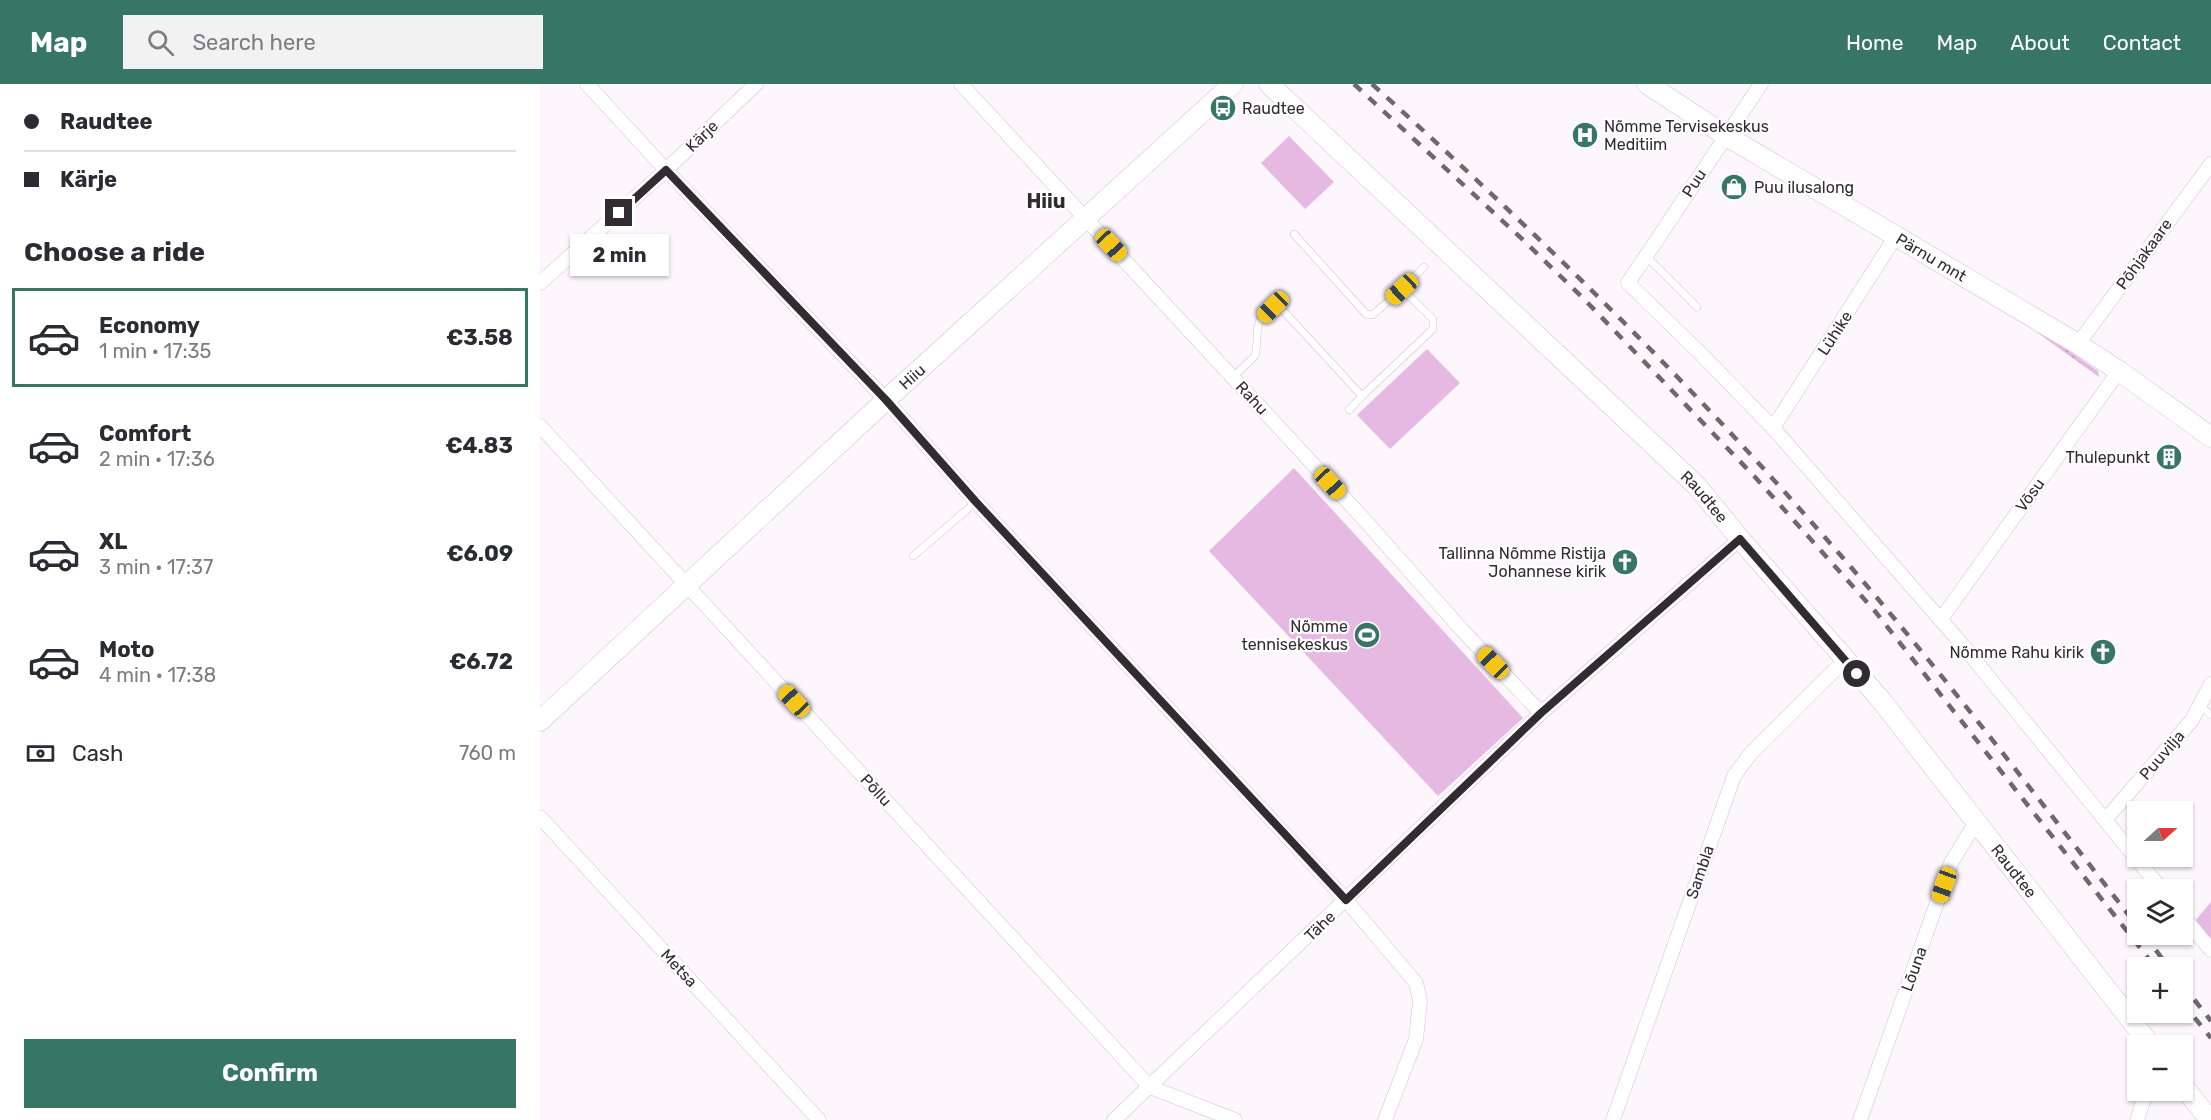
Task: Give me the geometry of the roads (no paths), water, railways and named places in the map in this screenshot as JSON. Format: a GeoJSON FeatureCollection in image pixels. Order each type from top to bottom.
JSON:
{"type":"FeatureCollection","features":[{"type":"Feature","properties":{"kind":"street"},"geometry":{"type":"LineString","coordinates":[[587,84],[886,400],[976,502],[1346,900],[1416,983],[1420,1001],[1416,1039],[1385,1120]]}},
{"type":"Feature","properties":{"kind":"street","name":"Kärje"},"geometry":{"type":"LineString","coordinates":[[540,283],[666,170],[756,84]]}},
{"type":"Feature","properties":{"kind":"street","name":"Rahu"},"geometry":{"type":"LineString","coordinates":[[961,84],[1233,377],[1462,630],[1541,713]]}},
{"type":"Feature","properties":{"kind":"street","name":"Hiiu"},"geometry":{"type":"LineString","coordinates":[[540,721],[1085,217],[1233,84]]}},
{"type":"Feature","properties":{"kind":"street","name":"Raudtee"},"geometry":{"type":"LineString","coordinates":[[1269,84],[1698,486],[1740,539],[1881,700],[2142,1035]]}},
{"type":"Feature","properties":{"kind":"street","name":"Pärnu mnt"},"geometry":{"type":"LineString","coordinates":[[1647,84],[1725,135],[2078,344],[2211,437]]}},
{"type":"Feature","properties":{"kind":"street","name":"Puu"},"geometry":{"type":"LineString","coordinates":[[1761,84],[1628,283],[1773,428]]}},
{"type":"Feature","properties":{"kind":"street","name":"Põhjakaare"},"geometry":{"type":"LineString","coordinates":[[2078,344],[2211,164]]}},
{"type":"Feature","properties":{"kind":"street","name":"Lühike"},"geometry":{"type":"LineString","coordinates":[[1773,428],[1896,237]]}},
{"type":"Feature","properties":{"kind":"street","name":"Võsu"},"geometry":{"type":"LineString","coordinates":[[1941,620],[2119,371]]}},
{"type":"Feature","properties":{"kind":"street","name":"Põllu"},"geometry":{"type":"LineString","coordinates":[[540,426],[1150,1087],[1235,1120]]}},
{"type":"Feature","properties":{"kind":"street"},"geometry":{"type":"LineString","coordinates":[[1773,428],[1941,620],[2153,879]]}},
{"type":"Feature","properties":{"kind":"street","name":"Tähe"},"geometry":{"type":"LineString","coordinates":[[1114,1120],[1541,713],[1740,539]]}},
{"type":"Feature","properties":{"kind":"street","name":"Sambla"},"geometry":{"type":"LineString","coordinates":[[1613,1120],[1734,776],[1751,753],[1845,660]]}},
{"type":"Feature","properties":{"kind":"street","name":"Puuvilja"},"geometry":{"type":"LineString","coordinates":[[2105,820],[2192,720],[2211,684]]}},
{"type":"Feature","properties":{"kind":"street","name":"Metsa"},"geometry":{"type":"LineString","coordinates":[[540,817],[819,1120]]}},
{"type":"Feature","properties":{"kind":"street","name":"Lõuna"},"geometry":{"type":"LineString","coordinates":[[1860,1120],[1952,863],[1976,822]]}},
{"type":"Feature","properties":{"kind":"street"},"geometry":{"type":"LineString","coordinates":[[2193,928],[2211,950]]}},
{"type":"Feature","properties":{"kind":"street"},"geometry":{"type":"LineString","coordinates":[[2193,1099],[2210,1120]]}},
{"type":"Feature","properties":{"kind":"street"},"geometry":{"type":"LineString","coordinates":[[2137,1120],[2143,1101]]}},
{"type":"Feature","properties":{"kind":"lane"},"geometry":{"type":"LineString","coordinates":[[1293,234],[1366,314],[1372,315],[1376,312],[1424,267]]}},
{"type":"Feature","properties":{"kind":"lane"},"geometry":{"type":"LineString","coordinates":[[1646,256],[1697,308]]}},
{"type":"Feature","properties":{"kind":"lane"},"geometry":{"type":"LineString","coordinates":[[1349,410],[1433,329],[1435,324],[1433,319],[1402,289]]}},
{"type":"Feature","properties":{"kind":"lane"},"geometry":{"type":"LineString","coordinates":[[1233,377],[1256,356],[1257,325],[1276,305],[1280,306],[1362,396]]}},
{"type":"Feature","properties":{"kind":"lane"},"geometry":{"type":"LineString","coordinates":[[913,556],[976,502]]}},
{"type":"Feature","properties":{"kind":"lane"},"geometry":{"type":"LineString","coordinates":[[2199,705],[2211,715]]}},
{"type":"Feature","properties":{"kind":"railway"},"geometry":{"type":"LineString","coordinates":[[1354,84],[1584,299],[1755,477],[1874,610],[2147,957]]}},
{"type":"Feature","properties":{"kind":"railway"},"geometry":{"type":"LineString","coordinates":[[1372,84],[1599,298],[1762,467],[1856,573],[1939,673],[2127,913]]}},
{"type":"Feature","properties":{"kind":"railway"},"geometry":{"type":"LineString","coordinates":[[2152,945],[2161,957]]}},
{"type":"Feature","properties":{"kind":"railway"},"geometry":{"type":"LineString","coordinates":[[2193,998],[2211,1021]]}},
{"type":"Feature","properties":{"kind":"railway"},"geometry":{"type":"LineString","coordinates":[[2193,1016],[2211,1038]]}},
{"type":"Feature","properties":{"kind":"place","name":"Raudtee"},"geometry":{"type":"Point","coordinates":[1223,108]}},
{"type":"Feature","properties":{"kind":"place","name":"Nõmme Tervisekeskus Meditiim"},"geometry":{"type":"Point","coordinates":[1585,135]}},
{"type":"Feature","properties":{"kind":"place","name":"Puu ilusalong"},"geometry":{"type":"Point","coordinates":[1734,187]}},
{"type":"Feature","properties":{"kind":"place","name":"Thulepunkt"},"geometry":{"type":"Point","coordinates":[2169,457]}},
{"type":"Feature","properties":{"kind":"place","name":"Tallinna Nõmme Ristija Johannese kirik"},"geometry":{"type":"Point","coordinates":[1625,562]}},
{"type":"Feature","properties":{"kind":"place","name":"Nõmme tennisekeskus"},"geometry":{"type":"Point","coordinates":[1367,635]}},
{"type":"Feature","properties":{"kind":"place","name":"Nõmme Rahu kirik"},"geometry":{"type":"Point","coordinates":[2103,652]}},
{"type":"Feature","properties":{"kind":"district","name":"Hiiu"},"geometry":{"type":"Point","coordinates":[1046,201]}}]}
